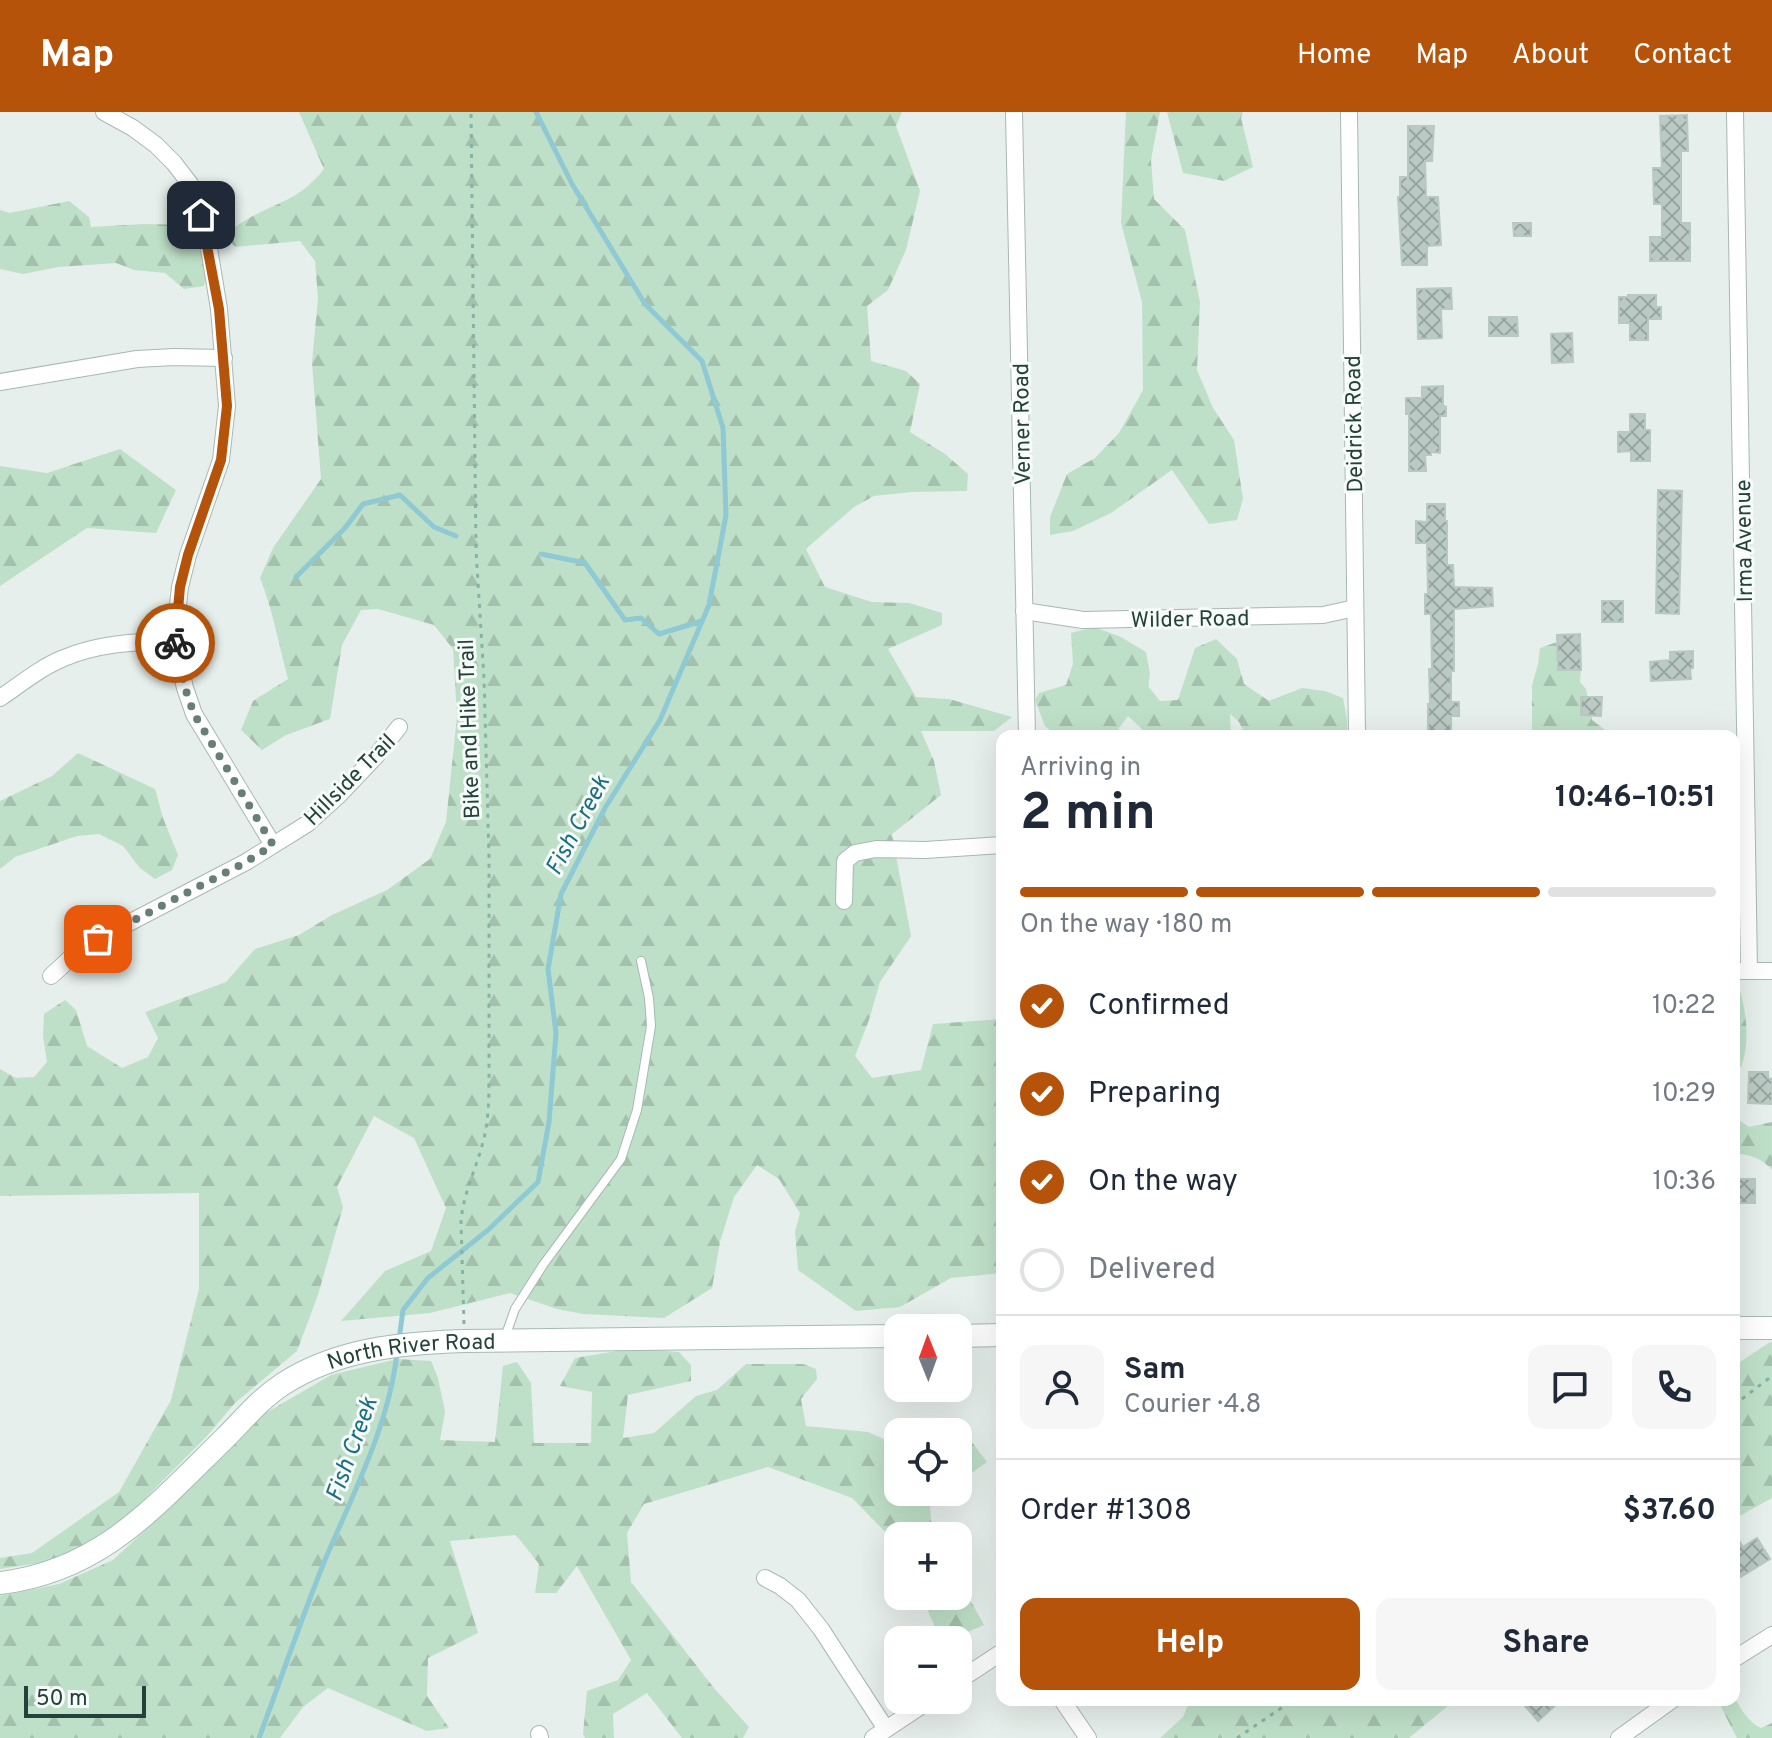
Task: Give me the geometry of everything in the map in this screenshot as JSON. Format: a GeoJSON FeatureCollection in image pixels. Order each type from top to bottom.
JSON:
{"type":"FeatureCollection","features":[{"type":"Feature","properties":{"kind":"street"},"geometry":{"type":"LineString","coordinates":[[104,112],[133,128],[174,163],[190,184],[206,230],[219,309],[227,406],[221,460],[188,555],[180,587],[174,640],[194,714],[273,845]]}},
{"type":"Feature","properties":{"kind":"street","name":"Verner Road"},"geometry":{"type":"LineString","coordinates":[[1014,112],[1027,730]]}},
{"type":"Feature","properties":{"kind":"street","name":"Deidrick Road"},"geometry":{"type":"LineString","coordinates":[[1349,112],[1357,730]]}},
{"type":"Feature","properties":{"kind":"street","name":"Irma Avenue"},"geometry":{"type":"LineString","coordinates":[[1735,112],[1742,970]]}},
{"type":"Feature","properties":{"kind":"street"},"geometry":{"type":"LineString","coordinates":[[0,382],[137,359],[224,358]]}},
{"type":"Feature","properties":{"kind":"street","name":"Wilder Road"},"geometry":{"type":"LineString","coordinates":[[1024,611],[1083,620],[1323,615],[1355,608]]}},
{"type":"Feature","properties":{"kind":"street"},"geometry":{"type":"LineString","coordinates":[[0,698],[62,658],[125,642],[174,640]]}},
{"type":"Feature","properties":{"kind":"street","name":"Hillside Trail"},"geometry":{"type":"LineString","coordinates":[[51,976],[76,953],[98,939],[246,862],[307,824],[376,756],[399,727]]}},
{"type":"Feature","properties":{"kind":"street"},"geometry":{"type":"LineString","coordinates":[[844,901],[845,861],[855,853],[876,849],[925,850],[996,845]]}},
{"type":"Feature","properties":{"kind":"street"},"geometry":{"type":"LineString","coordinates":[[1742,970],[1772,971]]}},
{"type":"Feature","properties":{"kind":"street"},"geometry":{"type":"LineString","coordinates":[[1740,1328],[1772,1328]]}},
{"type":"Feature","properties":{"kind":"street"},"geometry":{"type":"LineString","coordinates":[[972,1336],[996,1335]]}},
{"type":"Feature","properties":{"kind":"street","name":"North River Road"},"geometry":{"type":"LineString","coordinates":[[0,1583],[53,1571],[115,1540],[146,1516],[261,1400],[286,1382],[356,1353],[400,1344],[464,1341],[884,1336]]}},
{"type":"Feature","properties":{"kind":"street"},"geometry":{"type":"LineString","coordinates":[[765,1578],[798,1600],[821,1629],[880,1734],[909,1714]]}},
{"type":"Feature","properties":{"kind":"street"},"geometry":{"type":"LineString","coordinates":[[1740,1655],[1772,1635]]}},
{"type":"Feature","properties":{"kind":"street"},"geometry":{"type":"LineString","coordinates":[[972,1672],[996,1656]]}},
{"type":"Feature","properties":{"kind":"street"},"geometry":{"type":"LineString","coordinates":[[1066,1706],[1088,1738]]}},
{"type":"Feature","properties":{"kind":"street"},"geometry":{"type":"LineString","coordinates":[[1619,1738],[1664,1706]]}},
{"type":"Feature","properties":{"kind":"lane"},"geometry":{"type":"LineString","coordinates":[[503,1340],[515,1309],[543,1265],[621,1159],[627,1144],[637,1110],[651,1026],[641,961]]}},
{"type":"Feature","properties":{"kind":"path","name":"Bike and Hike Trail"},"geometry":{"type":"LineString","coordinates":[[464,1341],[461,1222],[465,1195],[483,1140],[489,1101],[489,857],[484,679],[476,550],[471,112]]}},
{"type":"Feature","properties":{"kind":"path"},"geometry":{"type":"LineString","coordinates":[[1740,1400],[1772,1376]]}},
{"type":"Feature","properties":{"kind":"path"},"geometry":{"type":"LineString","coordinates":[[1237,1738],[1284,1706]]}},
{"type":"Feature","properties":{"kind":"green space"},"geometry":{"type":"Polygon","coordinates":[[[299,112],[902,112],[896,126],[920,191],[906,250],[888,290],[867,306],[871,361],[906,371],[920,384],[910,432],[945,454],[968,474],[967,491],[874,496],[854,507],[806,549],[825,587],[872,602],[909,603],[942,613],[942,625],[888,649],[916,697],[949,699],[1012,717],[994,731],[921,731],[934,761],[941,795],[892,834],[911,936],[880,982],[855,1056],[872,1078],[921,1070],[933,1024],[996,1019],[996,1274],[951,1278],[900,1307],[856,1311],[798,1270],[795,1232],[800,1213],[779,1179],[757,1165],[734,1197],[720,1242],[712,1288],[664,1318],[583,1314],[510,1293],[430,1313],[341,1321],[385,1271],[431,1251],[446,1208],[414,1138],[374,1116],[337,1187],[343,1207],[318,1295],[297,1351],[235,1403],[207,1436],[120,1524],[66,1559],[0,1569],[0,1558],[32,1553],[119,1492],[171,1400],[199,1289],[199,1193],[0,1196],[0,1069],[16,1078],[34,1077],[47,1062],[44,1014],[65,1000],[76,1010],[87,1046],[122,1068],[148,1057],[158,1038],[145,1012],[226,982],[255,949],[299,935],[332,915],[387,890],[430,859],[446,822],[457,716],[453,649],[434,625],[378,609],[361,610],[342,645],[330,719],[286,735],[262,750],[241,730],[253,701],[288,679],[260,578],[273,548],[321,479],[312,363],[318,298],[315,261],[300,241],[235,247],[224,234],[299,193],[324,169],[299,112]]]}},
{"type":"Feature","properties":{"kind":"green space"},"geometry":{"type":"Polygon","coordinates":[[[1126,112],[1160,112],[1151,160],[1154,199],[1185,230],[1200,302],[1197,370],[1213,408],[1234,440],[1243,499],[1237,520],[1209,524],[1172,470],[1111,513],[1073,531],[1050,535],[1050,517],[1067,474],[1095,458],[1119,433],[1143,390],[1142,302],[1121,223],[1126,112]]]}},
{"type":"Feature","properties":{"kind":"green space"},"geometry":{"type":"Polygon","coordinates":[[[1167,112],[1243,112],[1241,118],[1253,167],[1224,181],[1183,173],[1167,112]]]}},
{"type":"Feature","properties":{"kind":"green space"},"geometry":{"type":"Polygon","coordinates":[[[69,201],[89,217],[91,227],[189,225],[204,254],[204,286],[184,289],[165,273],[134,270],[116,263],[59,267],[23,274],[0,269],[0,210],[10,213],[69,201]]]}},
{"type":"Feature","properties":{"kind":"green space"},"geometry":{"type":"Polygon","coordinates":[[[120,449],[176,490],[156,533],[87,528],[0,586],[0,466],[47,473],[120,449]]]}},
{"type":"Feature","properties":{"kind":"green space"},"geometry":{"type":"Polygon","coordinates":[[[1094,627],[1121,637],[1146,652],[1150,674],[1148,686],[1160,701],[1178,700],[1195,648],[1216,639],[1237,659],[1244,684],[1269,701],[1302,688],[1325,691],[1343,698],[1347,730],[1243,730],[1230,714],[1231,730],[1142,730],[1128,716],[1118,730],[1050,730],[1045,726],[1035,700],[1039,693],[1066,685],[1073,664],[1071,633],[1094,627]]]}},
{"type":"Feature","properties":{"kind":"green space"},"geometry":{"type":"Polygon","coordinates":[[[1557,642],[1558,670],[1581,670],[1580,682],[1586,689],[1592,720],[1605,730],[1532,730],[1532,685],[1540,648],[1557,642]]]}},
{"type":"Feature","properties":{"kind":"green space"},"geometry":{"type":"Polygon","coordinates":[[[78,753],[155,789],[178,855],[172,870],[155,879],[140,868],[123,846],[99,834],[77,836],[15,857],[0,869],[0,801],[52,776],[78,753]]]}},
{"type":"Feature","properties":{"kind":"green space"},"geometry":{"type":"Polygon","coordinates":[[[1740,989],[1747,1031],[1740,1069],[1740,989]]]}},
{"type":"Feature","properties":{"kind":"green space"},"geometry":{"type":"Polygon","coordinates":[[[1740,1121],[1749,1127],[1772,1122],[1772,1170],[1740,1155],[1740,1121]]]}},
{"type":"Feature","properties":{"kind":"green space"},"geometry":{"type":"Polygon","coordinates":[[[1772,1342],[1772,1498],[1740,1516],[1740,1362],[1772,1342]]]}},
{"type":"Feature","properties":{"kind":"green space"},"geometry":{"type":"Polygon","coordinates":[[[623,1350],[655,1350],[679,1352],[691,1365],[691,1381],[628,1395],[623,1438],[654,1433],[696,1396],[717,1390],[746,1364],[803,1364],[816,1369],[817,1379],[801,1399],[806,1426],[868,1432],[884,1439],[884,1506],[930,1506],[931,1522],[884,1522],[884,1531],[852,1498],[768,1467],[644,1504],[627,1533],[631,1582],[714,1688],[749,1727],[743,1738],[682,1738],[647,1693],[613,1714],[614,1738],[585,1738],[587,1691],[618,1680],[631,1660],[577,1566],[556,1593],[535,1593],[539,1564],[516,1535],[450,1541],[478,1633],[428,1658],[427,1696],[449,1728],[427,1731],[328,1688],[303,1707],[280,1738],[0,1738],[0,1596],[59,1584],[113,1560],[193,1486],[264,1414],[331,1375],[397,1359],[431,1361],[445,1412],[440,1440],[495,1442],[503,1366],[517,1362],[531,1383],[534,1443],[591,1443],[592,1392],[560,1386],[575,1358],[623,1350]]]}},
{"type":"Feature","properties":{"kind":"green space"},"geometry":{"type":"Polygon","coordinates":[[[972,1442],[987,1462],[972,1473],[972,1442]]]}},
{"type":"Feature","properties":{"kind":"green space"},"geometry":{"type":"Polygon","coordinates":[[[972,1603],[984,1625],[972,1630],[972,1626],[935,1626],[927,1610],[972,1610],[972,1603]]]}},
{"type":"Feature","properties":{"kind":"green space"},"geometry":{"type":"Polygon","coordinates":[[[1188,1706],[1448,1706],[1409,1738],[1160,1738],[1183,1717],[1188,1706]]]}},
{"type":"Feature","properties":{"kind":"green space"},"geometry":{"type":"Polygon","coordinates":[[[1740,1706],[1761,1728],[1772,1723],[1772,1738],[1737,1738],[1721,1707],[1740,1706]]]}},
{"type":"Feature","properties":{"kind":"building"},"geometry":{"type":"Polygon","coordinates":[[[1687,115],[1688,151],[1681,151],[1681,223],[1690,223],[1690,261],[1650,261],[1650,237],[1662,237],[1662,204],[1654,204],[1653,168],[1662,168],[1660,116],[1687,115]]]}},
{"type":"Feature","properties":{"kind":"building"},"geometry":{"type":"Polygon","coordinates":[[[1408,126],[1434,126],[1432,161],[1425,161],[1426,197],[1438,197],[1441,245],[1427,246],[1427,265],[1402,265],[1398,197],[1400,177],[1408,177],[1408,126]]]}},
{"type":"Feature","properties":{"kind":"building"},"geometry":{"type":"Polygon","coordinates":[[[1513,223],[1531,223],[1531,236],[1514,236],[1513,223]]]}},
{"type":"Feature","properties":{"kind":"building"},"geometry":{"type":"Polygon","coordinates":[[[1451,288],[1452,309],[1441,309],[1442,338],[1418,339],[1417,289],[1451,288]]]}},
{"type":"Feature","properties":{"kind":"building"},"geometry":{"type":"Polygon","coordinates":[[[1656,295],[1656,307],[1661,307],[1661,319],[1648,319],[1648,340],[1630,340],[1630,323],[1619,323],[1619,297],[1656,295]]]}},
{"type":"Feature","properties":{"kind":"building"},"geometry":{"type":"Polygon","coordinates":[[[1489,317],[1517,317],[1518,336],[1489,336],[1489,317]]]}},
{"type":"Feature","properties":{"kind":"building"},"geometry":{"type":"Polygon","coordinates":[[[1572,333],[1573,362],[1552,363],[1551,334],[1572,333]]]}},
{"type":"Feature","properties":{"kind":"building"},"geometry":{"type":"Polygon","coordinates":[[[1443,386],[1446,416],[1440,416],[1440,453],[1425,455],[1426,471],[1409,471],[1406,398],[1422,398],[1422,387],[1443,386]]]}},
{"type":"Feature","properties":{"kind":"building"},"geometry":{"type":"Polygon","coordinates":[[[1630,414],[1645,414],[1645,430],[1650,430],[1650,461],[1631,461],[1631,451],[1618,452],[1618,432],[1630,432],[1630,414]]]}},
{"type":"Feature","properties":{"kind":"building"},"geometry":{"type":"Polygon","coordinates":[[[1658,490],[1682,491],[1679,614],[1656,613],[1658,490]]]}},
{"type":"Feature","properties":{"kind":"building"},"geometry":{"type":"Polygon","coordinates":[[[1427,504],[1445,504],[1447,565],[1453,565],[1454,587],[1492,588],[1493,606],[1454,609],[1451,702],[1459,702],[1459,716],[1451,716],[1451,730],[1428,730],[1429,669],[1432,669],[1431,614],[1425,614],[1425,594],[1428,594],[1427,543],[1416,543],[1416,521],[1427,522],[1427,504]]]}},
{"type":"Feature","properties":{"kind":"building"},"geometry":{"type":"Polygon","coordinates":[[[1602,601],[1623,601],[1623,622],[1602,622],[1602,601]]]}},
{"type":"Feature","properties":{"kind":"building"},"geometry":{"type":"Polygon","coordinates":[[[1580,634],[1581,670],[1558,670],[1557,635],[1580,634]]]}},
{"type":"Feature","properties":{"kind":"building"},"geometry":{"type":"Polygon","coordinates":[[[1693,651],[1691,679],[1651,681],[1650,662],[1670,660],[1670,652],[1693,651]]]}},
{"type":"Feature","properties":{"kind":"building"},"geometry":{"type":"Polygon","coordinates":[[[1581,697],[1602,697],[1601,716],[1581,715],[1581,697]]]}},
{"type":"Feature","properties":{"kind":"building"},"geometry":{"type":"Polygon","coordinates":[[[1749,1072],[1768,1072],[1768,1078],[1772,1079],[1772,1104],[1748,1103],[1749,1072]]]}},
{"type":"Feature","properties":{"kind":"building"},"geometry":{"type":"Polygon","coordinates":[[[1740,1179],[1755,1179],[1755,1203],[1740,1203],[1740,1179]]]}},
{"type":"Feature","properties":{"kind":"building"},"geometry":{"type":"Polygon","coordinates":[[[1757,1538],[1770,1559],[1740,1577],[1740,1542],[1743,1547],[1757,1538]]]}},
{"type":"Feature","properties":{"kind":"building"},"geometry":{"type":"Polygon","coordinates":[[[1525,1706],[1554,1706],[1538,1721],[1525,1706]]]}},
{"type":"Feature","properties":{"kind":"waterway","name":"Fish Creek"},"geometry":{"type":"LineString","coordinates":[[399,1340],[403,1310],[428,1278],[488,1230],[538,1182],[549,1122],[556,1033],[548,969],[561,894],[605,808],[660,720],[709,605],[726,515],[723,428],[702,361],[645,304],[572,184],[536,112]]}},
{"type":"Feature","properties":{"kind":"waterway"},"geometry":{"type":"LineString","coordinates":[[296,577],[345,528],[363,504],[400,495],[434,527],[456,536]]}},
{"type":"Feature","properties":{"kind":"waterway"},"geometry":{"type":"LineString","coordinates":[[541,554],[585,563],[625,620],[641,618],[659,634],[702,621]]}},
{"type":"Feature","properties":{"kind":"waterway","name":"Fish Creek"},"geometry":{"type":"LineString","coordinates":[[259,1738],[316,1582],[378,1433],[397,1353]]}},
{"type":"Feature","properties":{"kind":"way so far"},"geometry":{"type":"LineString","coordinates":[[98,939],[273,845],[194,714],[175,643]]}},
{"type":"Feature","properties":{"kind":"route"},"geometry":{"type":"LineString","coordinates":[[175,643],[180,587],[221,460],[227,406],[219,309],[201,215]]}}]}
